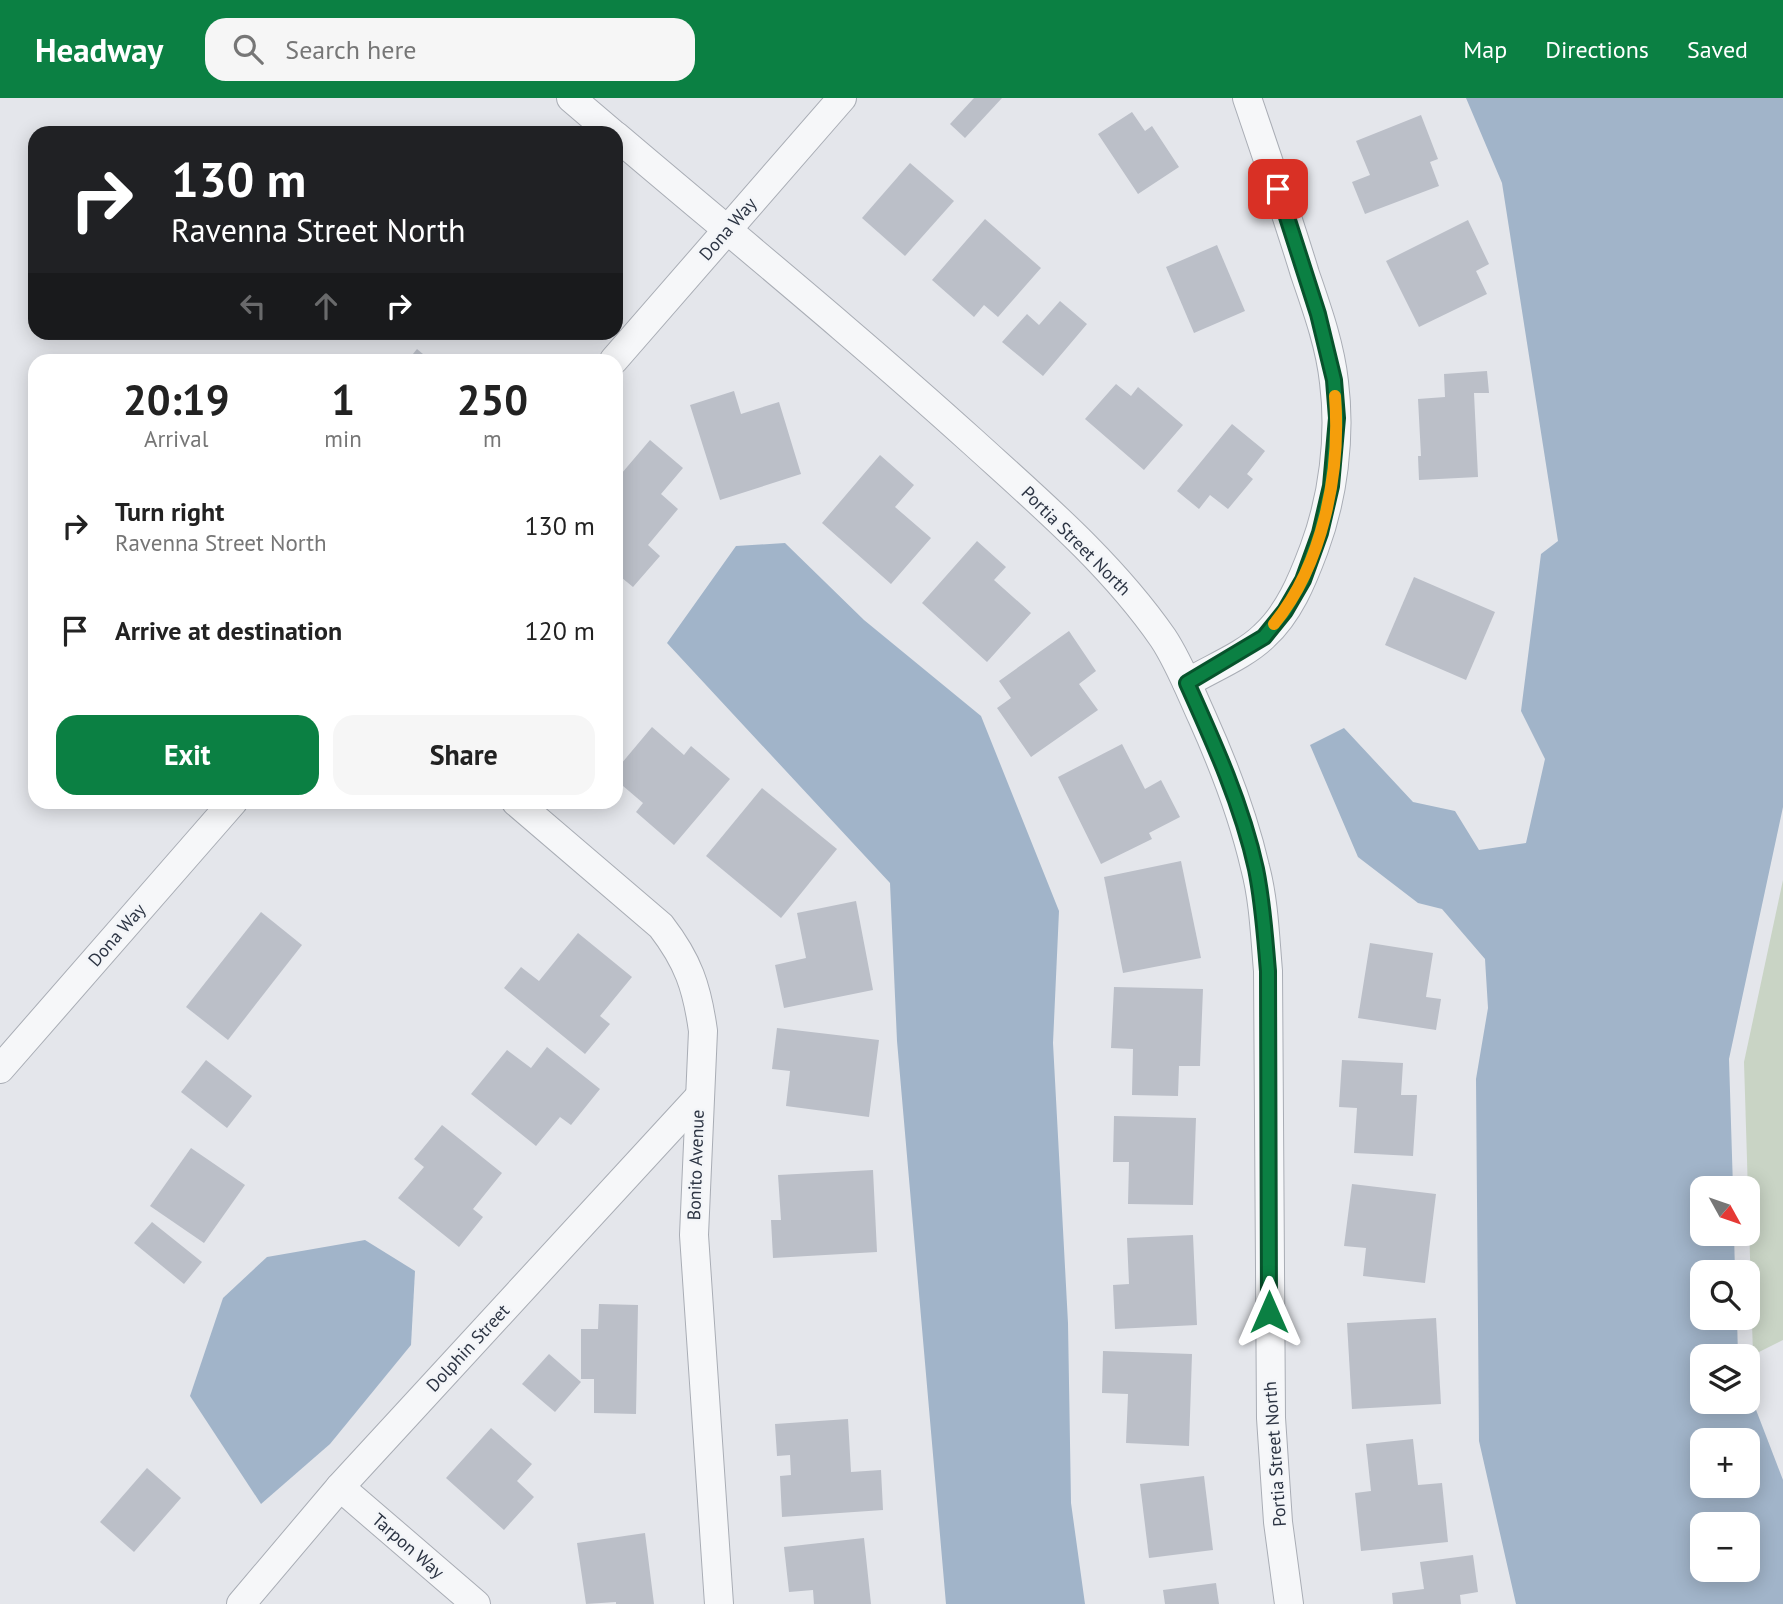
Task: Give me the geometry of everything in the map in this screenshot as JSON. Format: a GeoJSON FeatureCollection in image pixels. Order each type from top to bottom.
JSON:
{"type":"FeatureCollection","features":[{"type":"Feature","properties":{"kind":"street","name":"Portia Street North"},"geometry":{"type":"LineString","coordinates":[[570,98],[603,126]]}},
{"type":"Feature","properties":{"kind":"street","name":"Dona Way"},"geometry":{"type":"LineString","coordinates":[[619,354],[842,98]]}},
{"type":"Feature","properties":{"kind":"street"},"geometry":{"type":"LineString","coordinates":[[1187,683],[1264,637],[1285,611],[1303,580],[1320,533],[1331,486],[1337,418],[1328,349],[1286,211],[1247,98]]}},
{"type":"Feature","properties":{"kind":"street","name":"Portia Street North"},"geometry":{"type":"LineString","coordinates":[[623,143],[918,393],[1060,522],[1141,608],[1165,641],[1187,683],[1220,757],[1240,812],[1256,870],[1264,924],[1268,971],[1270,1418],[1278,1522],[1289,1604]]}},
{"type":"Feature","properties":{"kind":"street","name":"Dona Way"},"geometry":{"type":"LineString","coordinates":[[0,1069],[227,809]]}},
{"type":"Feature","properties":{"kind":"street","name":"Bonito Avenue"},"geometry":{"type":"LineString","coordinates":[[524,809],[661,926],[679,949],[691,973],[699,1003],[703,1031],[694,1235],[719,1604]]}},
{"type":"Feature","properties":{"kind":"street","name":"Dolphin Street"},"geometry":{"type":"LineString","coordinates":[[241,1604],[340,1487],[699,1097]]}},
{"type":"Feature","properties":{"kind":"street","name":"Tarpon Way"},"geometry":{"type":"LineString","coordinates":[[340,1487],[476,1604]]}},
{"type":"Feature","properties":{"kind":"green space"},"geometry":{"type":"Polygon","coordinates":[[[1783,880],[1783,1340],[1760,1352],[1760,1344],[1753,1344],[1752,1330],[1760,1330],[1760,1260],[1750,1260],[1750,1246],[1760,1246],[1760,1176],[1748,1176],[1744,1062],[1783,880]]]}},
{"type":"Feature","properties":{"kind":"water"},"geometry":{"type":"Polygon","coordinates":[[[1466,98],[1783,98],[1783,807],[1729,1059],[1733,1176],[1690,1176],[1690,1246],[1734,1246],[1735,1260],[1690,1260],[1690,1330],[1737,1330],[1738,1344],[1690,1344],[1690,1414],[1758,1414],[1783,1480],[1783,1604],[1516,1604],[1479,1441],[1476,1079],[1488,1008],[1485,959],[1442,909],[1418,903],[1358,857],[1310,745],[1344,728],[1413,802],[1455,811],[1479,850],[1526,843],[1545,759],[1521,711],[1541,554],[1558,541],[1502,183],[1466,98]]]}},
{"type":"Feature","properties":{"kind":"water"},"geometry":{"type":"Polygon","coordinates":[[[785,543],[864,620],[981,716],[1059,911],[1053,1043],[1068,1323],[1071,1503],[1085,1604],[946,1604],[897,1041],[890,883],[667,643],[736,546],[785,543]]]}},
{"type":"Feature","properties":{"kind":"water"},"geometry":{"type":"Polygon","coordinates":[[[365,1240],[415,1271],[411,1345],[330,1444],[261,1504],[190,1396],[223,1298],[267,1257],[365,1240]]]}},
{"type":"Feature","properties":{"kind":"building"},"geometry":{"type":"Polygon","coordinates":[[[974,98],[1002,98],[965,138],[950,124],[974,98]]]}},
{"type":"Feature","properties":{"kind":"building"},"geometry":{"type":"Polygon","coordinates":[[[1132,112],[1145,131],[1152,126],[1179,167],[1138,194],[1098,134],[1132,112]]]}},
{"type":"Feature","properties":{"kind":"building"},"geometry":{"type":"Polygon","coordinates":[[[1421,115],[1438,159],[1430,162],[1439,186],[1365,214],[1352,182],[1370,175],[1356,141],[1421,115]]]}},
{"type":"Feature","properties":{"kind":"building"},"geometry":{"type":"Polygon","coordinates":[[[910,163],[954,201],[905,256],[862,218],[910,163]]]}},
{"type":"Feature","properties":{"kind":"building"},"geometry":{"type":"Polygon","coordinates":[[[985,219],[1041,268],[998,317],[984,305],[974,317],[932,280],[985,219]]]}},
{"type":"Feature","properties":{"kind":"building"},"geometry":{"type":"Polygon","coordinates":[[[1468,220],[1489,264],[1476,271],[1487,294],[1419,327],[1386,261],[1468,220]]]}},
{"type":"Feature","properties":{"kind":"building"},"geometry":{"type":"Polygon","coordinates":[[[1217,245],[1245,311],[1194,333],[1166,267],[1217,245]]]}},
{"type":"Feature","properties":{"kind":"building"},"geometry":{"type":"Polygon","coordinates":[[[1060,301],[1087,324],[1043,376],[1002,342],[1027,314],[1039,325],[1060,301]]]}},
{"type":"Feature","properties":{"kind":"building"},"geometry":{"type":"Polygon","coordinates":[[[1487,371],[1489,393],[1474,393],[1478,477],[1419,480],[1418,456],[1421,456],[1418,399],[1445,397],[1444,374],[1487,371]]]}},
{"type":"Feature","properties":{"kind":"building"},"geometry":{"type":"Polygon","coordinates":[[[1116,384],[1131,396],[1138,387],[1183,425],[1144,470],[1085,419],[1116,384]]]}},
{"type":"Feature","properties":{"kind":"building"},"geometry":{"type":"Polygon","coordinates":[[[734,391],[741,414],[779,402],[801,474],[720,500],[690,405],[734,391]]]}},
{"type":"Feature","properties":{"kind":"building"},"geometry":{"type":"Polygon","coordinates":[[[1232,424],[1265,451],[1247,474],[1253,479],[1228,509],[1210,495],[1199,509],[1177,491],[1232,424]]]}},
{"type":"Feature","properties":{"kind":"building"},"geometry":{"type":"Polygon","coordinates":[[[650,440],[683,468],[661,494],[678,509],[648,545],[660,556],[633,587],[623,579],[623,472],[650,440]]]}},
{"type":"Feature","properties":{"kind":"building"},"geometry":{"type":"Polygon","coordinates":[[[880,455],[914,485],[895,507],[931,538],[891,584],[822,523],[880,455]]]}},
{"type":"Feature","properties":{"kind":"building"},"geometry":{"type":"Polygon","coordinates":[[[977,541],[1006,567],[994,580],[1031,613],[987,662],[922,603],[977,541]]]}},
{"type":"Feature","properties":{"kind":"building"},"geometry":{"type":"Polygon","coordinates":[[[1414,577],[1495,612],[1466,680],[1385,645],[1414,577]]]}},
{"type":"Feature","properties":{"kind":"building"},"geometry":{"type":"Polygon","coordinates":[[[1069,631],[1096,671],[1079,684],[1098,710],[1031,757],[997,708],[1011,698],[999,681],[1069,631]]]}},
{"type":"Feature","properties":{"kind":"building"},"geometry":{"type":"Polygon","coordinates":[[[652,727],[684,755],[691,746],[730,779],[674,845],[636,812],[643,803],[623,786],[623,762],[652,727]]]}},
{"type":"Feature","properties":{"kind":"building"},"geometry":{"type":"Polygon","coordinates":[[[1122,744],[1145,789],[1161,780],[1180,817],[1149,833],[1152,839],[1101,864],[1058,777],[1122,744]]]}},
{"type":"Feature","properties":{"kind":"building"},"geometry":{"type":"Polygon","coordinates":[[[762,788],[837,849],[781,918],[706,856],[762,788]]]}},
{"type":"Feature","properties":{"kind":"building"},"geometry":{"type":"Polygon","coordinates":[[[1181,861],[1201,958],[1123,973],[1104,877],[1181,861]]]}},
{"type":"Feature","properties":{"kind":"building"},"geometry":{"type":"Polygon","coordinates":[[[856,901],[873,990],[784,1008],[775,965],[806,958],[797,913],[856,901]]]}},
{"type":"Feature","properties":{"kind":"building"},"geometry":{"type":"Polygon","coordinates":[[[261,912],[302,945],[228,1040],[186,1007],[261,912]]]}},
{"type":"Feature","properties":{"kind":"building"},"geometry":{"type":"Polygon","coordinates":[[[578,933],[632,977],[600,1016],[610,1024],[585,1054],[504,988],[521,967],[539,981],[578,933]]]}},
{"type":"Feature","properties":{"kind":"building"},"geometry":{"type":"Polygon","coordinates":[[[1370,943],[1433,953],[1426,997],[1441,999],[1436,1030],[1358,1018],[1370,943]]]}},
{"type":"Feature","properties":{"kind":"building"},"geometry":{"type":"Polygon","coordinates":[[[1114,987],[1203,989],[1200,1066],[1179,1066],[1178,1096],[1132,1095],[1133,1049],[1111,1048],[1114,987]]]}},
{"type":"Feature","properties":{"kind":"building"},"geometry":{"type":"Polygon","coordinates":[[[777,1028],[879,1040],[869,1117],[786,1106],[790,1071],[772,1069],[777,1028]]]}},
{"type":"Feature","properties":{"kind":"building"},"geometry":{"type":"Polygon","coordinates":[[[547,1047],[600,1089],[571,1125],[560,1117],[536,1146],[471,1094],[507,1050],[531,1068],[547,1047]]]}},
{"type":"Feature","properties":{"kind":"building"},"geometry":{"type":"Polygon","coordinates":[[[206,1060],[252,1096],[227,1128],[181,1092],[206,1060]]]}},
{"type":"Feature","properties":{"kind":"building"},"geometry":{"type":"Polygon","coordinates":[[[1342,1060],[1403,1063],[1401,1095],[1417,1095],[1413,1156],[1354,1153],[1357,1108],[1339,1107],[1342,1060]]]}},
{"type":"Feature","properties":{"kind":"building"},"geometry":{"type":"Polygon","coordinates":[[[1114,1116],[1196,1118],[1193,1205],[1128,1204],[1129,1162],[1113,1162],[1114,1116]]]}},
{"type":"Feature","properties":{"kind":"building"},"geometry":{"type":"Polygon","coordinates":[[[442,1125],[502,1173],[473,1209],[483,1217],[459,1247],[398,1198],[424,1167],[414,1159],[442,1125]]]}},
{"type":"Feature","properties":{"kind":"building"},"geometry":{"type":"Polygon","coordinates":[[[191,1148],[245,1185],[204,1243],[150,1206],[191,1148]]]}},
{"type":"Feature","properties":{"kind":"building"},"geometry":{"type":"Polygon","coordinates":[[[873,1170],[877,1252],[773,1258],[771,1220],[781,1220],[778,1175],[873,1170]]]}},
{"type":"Feature","properties":{"kind":"building"},"geometry":{"type":"Polygon","coordinates":[[[1352,1184],[1436,1194],[1425,1283],[1363,1276],[1366,1248],[1344,1246],[1352,1184]]]}},
{"type":"Feature","properties":{"kind":"building"},"geometry":{"type":"Polygon","coordinates":[[[152,1222],[202,1262],[184,1284],[134,1243],[152,1222]]]}},
{"type":"Feature","properties":{"kind":"building"},"geometry":{"type":"Polygon","coordinates":[[[1193,1235],[1197,1325],[1115,1329],[1113,1285],[1129,1284],[1127,1238],[1193,1235]]]}},
{"type":"Feature","properties":{"kind":"building"},"geometry":{"type":"Polygon","coordinates":[[[599,1304],[638,1305],[636,1414],[594,1413],[594,1379],[581,1379],[581,1329],[598,1329],[599,1304]]]}},
{"type":"Feature","properties":{"kind":"building"},"geometry":{"type":"Polygon","coordinates":[[[1436,1318],[1441,1404],[1352,1409],[1347,1323],[1436,1318]]]}},
{"type":"Feature","properties":{"kind":"building"},"geometry":{"type":"Polygon","coordinates":[[[1103,1351],[1192,1354],[1189,1446],[1126,1443],[1128,1394],[1102,1393],[1103,1351]]]}},
{"type":"Feature","properties":{"kind":"building"},"geometry":{"type":"Polygon","coordinates":[[[549,1354],[581,1382],[555,1412],[522,1384],[549,1354]]]}},
{"type":"Feature","properties":{"kind":"building"},"geometry":{"type":"Polygon","coordinates":[[[848,1419],[851,1472],[881,1470],[883,1510],[782,1517],[780,1476],[791,1475],[790,1455],[777,1456],[775,1424],[848,1419]]]}},
{"type":"Feature","properties":{"kind":"building"},"geometry":{"type":"Polygon","coordinates":[[[491,1428],[532,1464],[517,1481],[534,1497],[504,1530],[446,1478],[491,1428]]]}},
{"type":"Feature","properties":{"kind":"building"},"geometry":{"type":"Polygon","coordinates":[[[1413,1439],[1418,1485],[1442,1483],[1448,1542],[1361,1551],[1355,1493],[1371,1491],[1366,1444],[1413,1439]]]}},
{"type":"Feature","properties":{"kind":"building"},"geometry":{"type":"Polygon","coordinates":[[[147,1468],[181,1498],[134,1552],[100,1522],[147,1468]]]}},
{"type":"Feature","properties":{"kind":"building"},"geometry":{"type":"Polygon","coordinates":[[[1204,1476],[1213,1550],[1149,1558],[1140,1484],[1204,1476]]]}},
{"type":"Feature","properties":{"kind":"building"},"geometry":{"type":"Polygon","coordinates":[[[645,1533],[654,1604],[586,1604],[577,1543],[645,1533]]]}},
{"type":"Feature","properties":{"kind":"building"},"geometry":{"type":"Polygon","coordinates":[[[864,1538],[871,1604],[814,1604],[813,1590],[789,1592],[784,1547],[864,1538]]]}},
{"type":"Feature","properties":{"kind":"building"},"geometry":{"type":"Polygon","coordinates":[[[1473,1555],[1478,1592],[1460,1595],[1461,1604],[1393,1604],[1392,1593],[1424,1589],[1420,1562],[1473,1555]]]}},
{"type":"Feature","properties":{"kind":"building"},"geometry":{"type":"Polygon","coordinates":[[[1216,1583],[1219,1604],[1165,1604],[1163,1590],[1216,1583]]]}},
{"type":"Feature","properties":{"kind":"slow traffic"},"geometry":{"type":"LineString","coordinates":[[1274,624],[1303,580],[1320,533],[1331,486],[1337,418],[1335,396]]}},
{"type":"Feature","properties":{"kind":"route"},"geometry":{"type":"LineString","coordinates":[[1269,1312],[1268,971],[1264,924],[1256,870],[1240,812],[1220,757],[1187,683],[1264,637],[1285,611],[1303,580],[1320,533],[1331,486],[1337,418],[1334,380],[1318,314],[1278,189]]}}]}
